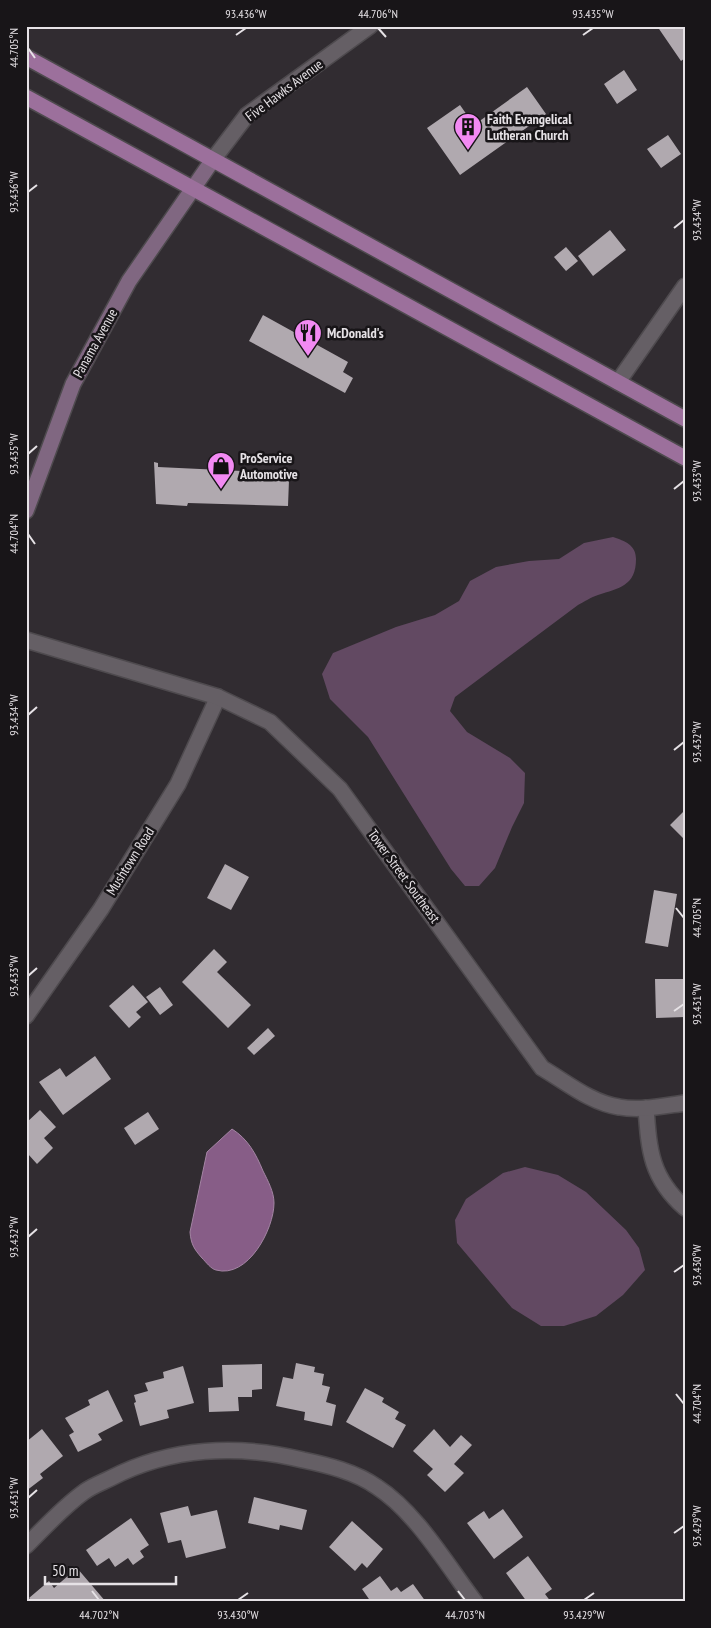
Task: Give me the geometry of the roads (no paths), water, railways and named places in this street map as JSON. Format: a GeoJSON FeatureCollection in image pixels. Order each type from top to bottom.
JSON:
{"type":"FeatureCollection","features":[{"type":"Feature","properties":{"kind":"main road"},"geometry":{"type":"LineString","coordinates":[[26,56],[212,161],[685,419]]}},
{"type":"Feature","properties":{"kind":"main road"},"geometry":{"type":"LineString","coordinates":[[26,97],[192,190],[685,458]]}},
{"type":"Feature","properties":{"kind":"main road","name":"Five Hawks Avenue"},"geometry":{"type":"LineString","coordinates":[[192,190],[212,161]]}},
{"type":"Feature","properties":{"kind":"main road","name":"Panama Avenue"},"geometry":{"type":"LineString","coordinates":[[26,511],[73,384],[129,281],[192,190]]}},
{"type":"Feature","properties":{"kind":"street","name":"Five Hawks Avenue"},"geometry":{"type":"LineString","coordinates":[[212,161],[247,115],[370,26]]}},
{"type":"Feature","properties":{"kind":"street"},"geometry":{"type":"LineString","coordinates":[[618,382],[685,286]]}},
{"type":"Feature","properties":{"kind":"street","name":"Tower Street Southeast"},"geometry":{"type":"LineString","coordinates":[[26,640],[218,698],[270,722],[340,789],[542,1068],[590,1097],[618,1107],[646,1108],[685,1103]]}},
{"type":"Feature","properties":{"kind":"street","name":"Mushtown Road"},"geometry":{"type":"LineString","coordinates":[[26,1016],[101,909],[178,784],[218,698]]}},
{"type":"Feature","properties":{"kind":"street"},"geometry":{"type":"LineString","coordinates":[[646,1108],[652,1161],[663,1184],[685,1208]]}},
{"type":"Feature","properties":{"kind":"street"},"geometry":{"type":"LineString","coordinates":[[26,1546],[54,1517],[85,1491],[126,1470],[165,1457],[199,1451],[233,1449],[280,1454],[321,1464],[377,1486],[403,1509],[425,1535],[475,1602]]}},
{"type":"Feature","properties":{"kind":"place","name":"Faith Evangelical Lutheran Church"},"geometry":{"type":"Point","coordinates":[468,151]}},
{"type":"Feature","properties":{"kind":"place","name":"McDonald's"},"geometry":{"type":"Point","coordinates":[308,357]}},
{"type":"Feature","properties":{"kind":"place","name":"ProService Automotive"},"geometry":{"type":"Point","coordinates":[221,490]}}]}
